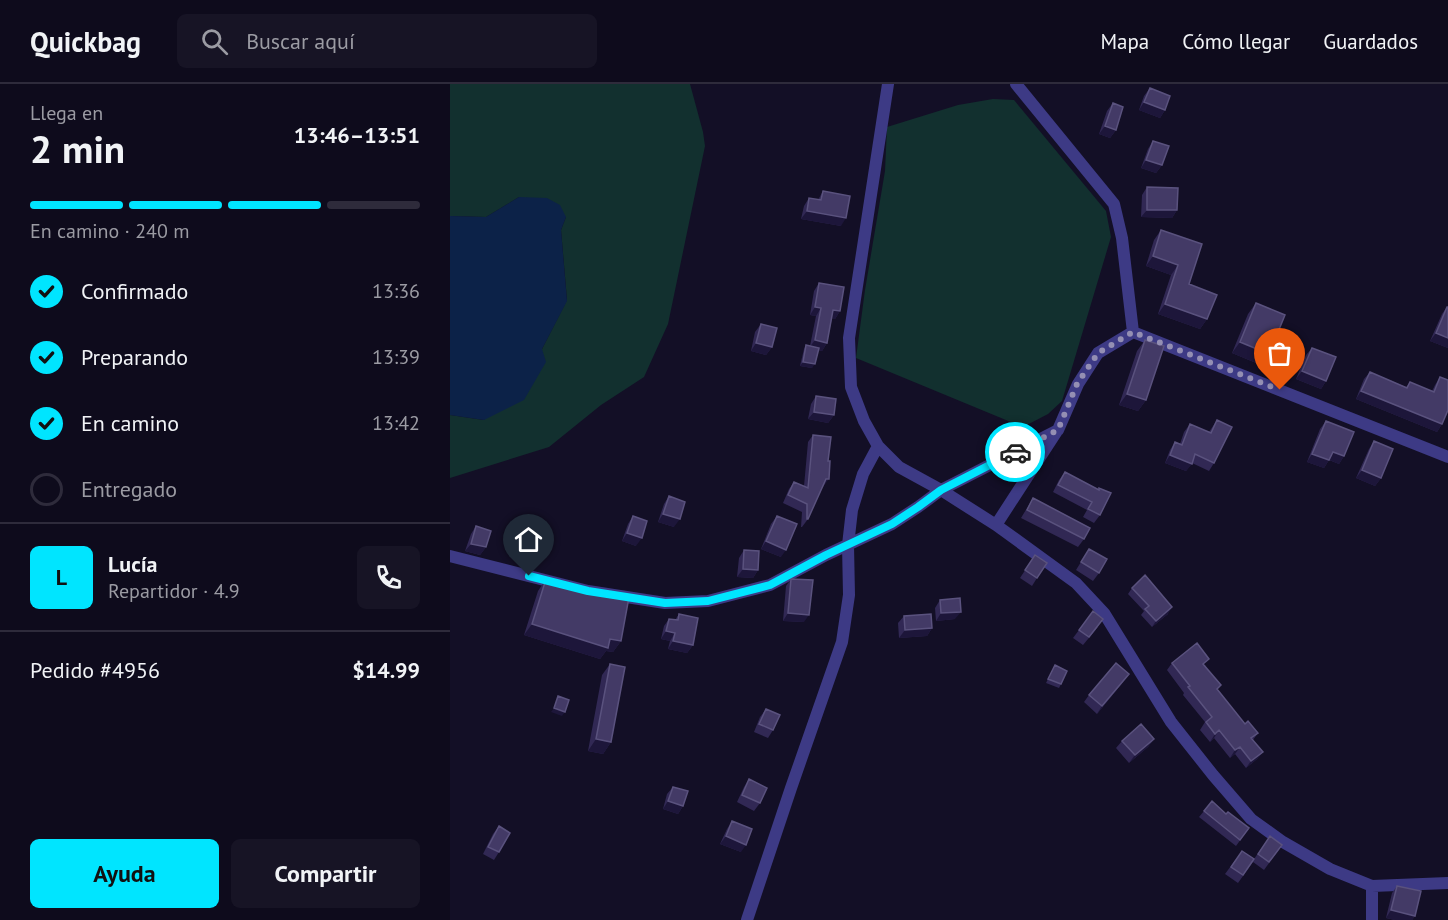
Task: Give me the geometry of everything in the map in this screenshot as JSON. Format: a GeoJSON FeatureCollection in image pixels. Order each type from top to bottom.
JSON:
{"type":"FeatureCollection","features":[{"type":"Feature","properties":{"kind":"street"},"geometry":{"type":"LineString","coordinates":[[888,84],[849,338],[851,387],[864,421],[878,446],[899,466],[996,525],[1076,583],[1104,613],[1172,722],[1251,819],[1283,842],[1330,869],[1372,886],[1448,884]]}},
{"type":"Feature","properties":{"kind":"street"},"geometry":{"type":"LineString","coordinates":[[1016,84],[1114,204],[1122,238],[1133,332]]}},
{"type":"Feature","properties":{"kind":"street"},"geometry":{"type":"LineString","coordinates":[[996,525],[1058,430],[1077,384],[1098,353],[1133,332]]}},
{"type":"Feature","properties":{"kind":"street"},"geometry":{"type":"LineString","coordinates":[[1133,332],[1448,457]]}},
{"type":"Feature","properties":{"kind":"street"},"geometry":{"type":"LineString","coordinates":[[450,556],[588,591],[665,603],[708,601],[770,585],[892,524],[941,490],[1058,430]]}},
{"type":"Feature","properties":{"kind":"street"},"geometry":{"type":"LineString","coordinates":[[747,920],[842,642],[849,595],[848,545],[852,510],[863,474],[878,446]]}},
{"type":"Feature","properties":{"kind":"street"},"geometry":{"type":"LineString","coordinates":[[1372,886],[1372,920]]}},
{"type":"Feature","properties":{"kind":"green space"},"geometry":{"type":"Polygon","coordinates":[[[450,84],[690,84],[705,146],[668,324],[644,377],[601,405],[549,447],[450,478],[450,415],[484,420],[542,349],[567,300],[561,230],[566,217],[519,197],[486,217],[450,216],[450,84]]]}},
{"type":"Feature","properties":{"kind":"green space"},"geometry":{"type":"Polygon","coordinates":[[[993,99],[1014,100],[1106,211],[1111,237],[1062,401],[1048,414],[1023,427],[856,358],[885,171],[887,127],[958,105],[993,99]]]}},
{"type":"Feature","properties":{"kind":"water"},"geometry":{"type":"Polygon","coordinates":[[[519,197],[547,198],[560,205],[566,217],[561,230],[567,301],[542,349],[546,362],[524,400],[484,420],[450,415],[450,216],[486,217],[519,197]]]}},
{"type":"Feature","properties":{"kind":"building"},"geometry":{"type":"Polygon","coordinates":[[[1150,88],[1170,96],[1165,110],[1144,102],[1150,88]]]}},
{"type":"Feature","properties":{"kind":"building"},"geometry":{"type":"Polygon","coordinates":[[[1113,103],[1123,107],[1116,130],[1105,126],[1113,103]]]}},
{"type":"Feature","properties":{"kind":"building"},"geometry":{"type":"Polygon","coordinates":[[[1153,141],[1169,146],[1162,165],[1146,160],[1153,141]]]}},
{"type":"Feature","properties":{"kind":"building"},"geometry":{"type":"Polygon","coordinates":[[[1147,187],[1178,188],[1177,210],[1147,210],[1147,187]]]}},
{"type":"Feature","properties":{"kind":"building"},"geometry":{"type":"Polygon","coordinates":[[[823,191],[850,196],[846,218],[807,211],[809,198],[821,200],[823,191]]]}},
{"type":"Feature","properties":{"kind":"building"},"geometry":{"type":"Polygon","coordinates":[[[1161,230],[1202,244],[1189,284],[1217,295],[1207,319],[1165,304],[1178,265],[1153,256],[1161,230]]]}},
{"type":"Feature","properties":{"kind":"building"},"geometry":{"type":"Polygon","coordinates":[[[819,283],[844,287],[840,311],[833,310],[827,343],[815,340],[821,308],[815,307],[819,283]]]}},
{"type":"Feature","properties":{"kind":"building"},"geometry":{"type":"Polygon","coordinates":[[[1256,303],[1285,315],[1269,354],[1240,342],[1256,303]]]}},
{"type":"Feature","properties":{"kind":"building"},"geometry":{"type":"Polygon","coordinates":[[[1448,307],[1448,338],[1436,333],[1448,307]]]}},
{"type":"Feature","properties":{"kind":"building"},"geometry":{"type":"Polygon","coordinates":[[[761,324],[777,328],[772,347],[756,343],[761,324]]]}},
{"type":"Feature","properties":{"kind":"building"},"geometry":{"type":"Polygon","coordinates":[[[1145,340],[1164,346],[1146,400],[1127,394],[1145,340]]]}},
{"type":"Feature","properties":{"kind":"building"},"geometry":{"type":"Polygon","coordinates":[[[806,345],[819,348],[815,364],[803,362],[806,345]]]}},
{"type":"Feature","properties":{"kind":"building"},"geometry":{"type":"Polygon","coordinates":[[[1312,348],[1336,357],[1326,381],[1302,371],[1312,348]]]}},
{"type":"Feature","properties":{"kind":"building"},"geometry":{"type":"Polygon","coordinates":[[[1370,372],[1407,388],[1410,382],[1434,392],[1440,377],[1448,380],[1448,410],[1442,424],[1361,391],[1370,372]]]}},
{"type":"Feature","properties":{"kind":"building"},"geometry":{"type":"Polygon","coordinates":[[[816,396],[836,399],[834,415],[814,412],[816,396]]]}},
{"type":"Feature","properties":{"kind":"building"},"geometry":{"type":"Polygon","coordinates":[[[1217,420],[1232,427],[1214,463],[1195,454],[1192,464],[1170,455],[1175,442],[1182,445],[1190,424],[1211,433],[1217,420]]]}},
{"type":"Feature","properties":{"kind":"building"},"geometry":{"type":"Polygon","coordinates":[[[1326,421],[1354,432],[1344,456],[1333,452],[1329,460],[1312,454],[1326,421]]]}},
{"type":"Feature","properties":{"kind":"building"},"geometry":{"type":"Polygon","coordinates":[[[813,435],[831,437],[828,461],[830,461],[829,479],[826,479],[807,519],[807,504],[788,495],[794,482],[808,488],[813,435]]]}},
{"type":"Feature","properties":{"kind":"building"},"geometry":{"type":"Polygon","coordinates":[[[1374,441],[1393,449],[1381,478],[1362,470],[1374,441]]]}},
{"type":"Feature","properties":{"kind":"building"},"geometry":{"type":"Polygon","coordinates":[[[1065,472],[1099,490],[1099,488],[1111,493],[1100,515],[1088,509],[1092,502],[1058,485],[1065,472]]]}},
{"type":"Feature","properties":{"kind":"building"},"geometry":{"type":"Polygon","coordinates":[[[669,496],[685,502],[680,519],[663,514],[669,496]]]}},
{"type":"Feature","properties":{"kind":"building"},"geometry":{"type":"Polygon","coordinates":[[[1033,498],[1090,528],[1084,539],[1027,510],[1033,498]]]}},
{"type":"Feature","properties":{"kind":"building"},"geometry":{"type":"Polygon","coordinates":[[[633,516],[647,521],[642,538],[627,533],[633,516]]]}},
{"type":"Feature","properties":{"kind":"building"},"geometry":{"type":"Polygon","coordinates":[[[777,516],[797,524],[786,550],[766,541],[777,516]]]}},
{"type":"Feature","properties":{"kind":"building"},"geometry":{"type":"Polygon","coordinates":[[[476,526],[491,531],[486,547],[471,544],[476,526]]]}},
{"type":"Feature","properties":{"kind":"building"},"geometry":{"type":"Polygon","coordinates":[[[1089,549],[1107,559],[1099,573],[1081,562],[1089,549]]]}},
{"type":"Feature","properties":{"kind":"building"},"geometry":{"type":"Polygon","coordinates":[[[744,550],[759,551],[758,570],[743,569],[744,550]]]}},
{"type":"Feature","properties":{"kind":"building"},"geometry":{"type":"Polygon","coordinates":[[[1035,555],[1047,563],[1037,578],[1025,570],[1035,555]]]}},
{"type":"Feature","properties":{"kind":"building"},"geometry":{"type":"Polygon","coordinates":[[[1145,575],[1172,607],[1156,621],[1145,609],[1149,606],[1132,588],[1145,575]]]}},
{"type":"Feature","properties":{"kind":"building"},"geometry":{"type":"Polygon","coordinates":[[[546,579],[609,597],[609,593],[629,597],[621,641],[610,639],[608,648],[532,624],[546,579]]]}},
{"type":"Feature","properties":{"kind":"building"},"geometry":{"type":"Polygon","coordinates":[[[791,579],[813,580],[809,615],[788,613],[791,579]]]}},
{"type":"Feature","properties":{"kind":"building"},"geometry":{"type":"Polygon","coordinates":[[[960,598],[961,612],[941,613],[940,600],[960,598]]]}},
{"type":"Feature","properties":{"kind":"building"},"geometry":{"type":"Polygon","coordinates":[[[1093,611],[1103,619],[1089,637],[1079,630],[1093,611]]]}},
{"type":"Feature","properties":{"kind":"building"},"geometry":{"type":"Polygon","coordinates":[[[679,614],[698,618],[693,645],[673,641],[675,633],[666,631],[669,619],[678,620],[679,614]]]}},
{"type":"Feature","properties":{"kind":"building"},"geometry":{"type":"Polygon","coordinates":[[[931,614],[932,628],[905,630],[904,616],[931,614]]]}},
{"type":"Feature","properties":{"kind":"building"},"geometry":{"type":"Polygon","coordinates":[[[1197,643],[1209,659],[1203,664],[1221,685],[1217,689],[1245,724],[1248,721],[1258,733],[1251,738],[1263,752],[1251,761],[1240,747],[1235,750],[1219,730],[1215,734],[1206,722],[1212,717],[1172,663],[1197,643]]]}},
{"type":"Feature","properties":{"kind":"building"},"geometry":{"type":"Polygon","coordinates":[[[1116,663],[1129,674],[1102,706],[1089,695],[1116,663]]]}},
{"type":"Feature","properties":{"kind":"building"},"geometry":{"type":"Polygon","coordinates":[[[610,664],[625,667],[611,742],[596,739],[610,664]]]}},
{"type":"Feature","properties":{"kind":"building"},"geometry":{"type":"Polygon","coordinates":[[[1055,665],[1067,671],[1061,684],[1048,679],[1055,665]]]}},
{"type":"Feature","properties":{"kind":"building"},"geometry":{"type":"Polygon","coordinates":[[[558,696],[569,700],[565,712],[554,708],[558,696]]]}},
{"type":"Feature","properties":{"kind":"building"},"geometry":{"type":"Polygon","coordinates":[[[766,709],[780,715],[773,730],[759,724],[766,709]]]}},
{"type":"Feature","properties":{"kind":"building"},"geometry":{"type":"Polygon","coordinates":[[[1141,724],[1154,739],[1135,755],[1122,741],[1141,724]]]}},
{"type":"Feature","properties":{"kind":"building"},"geometry":{"type":"Polygon","coordinates":[[[749,779],[767,788],[760,803],[742,795],[749,779]]]}},
{"type":"Feature","properties":{"kind":"building"},"geometry":{"type":"Polygon","coordinates":[[[673,787],[688,791],[683,806],[668,801],[673,787]]]}},
{"type":"Feature","properties":{"kind":"building"},"geometry":{"type":"Polygon","coordinates":[[[1212,801],[1226,814],[1228,812],[1249,828],[1240,840],[1204,811],[1212,801]]]}},
{"type":"Feature","properties":{"kind":"building"},"geometry":{"type":"Polygon","coordinates":[[[732,821],[752,829],[746,845],[726,836],[732,821]]]}},
{"type":"Feature","properties":{"kind":"building"},"geometry":{"type":"Polygon","coordinates":[[[499,826],[510,833],[499,852],[488,847],[499,826]]]}},
{"type":"Feature","properties":{"kind":"building"},"geometry":{"type":"Polygon","coordinates":[[[1270,836],[1282,845],[1269,862],[1258,854],[1270,836]]]}},
{"type":"Feature","properties":{"kind":"building"},"geometry":{"type":"Polygon","coordinates":[[[1242,851],[1254,859],[1243,875],[1231,867],[1242,851]]]}},
{"type":"Feature","properties":{"kind":"building"},"geometry":{"type":"Polygon","coordinates":[[[1397,886],[1421,891],[1415,916],[1391,910],[1397,886]]]}},
{"type":"Feature","properties":{"kind":"way so far"},"geometry":{"type":"LineString","coordinates":[[1015,452],[1058,430],[1077,384],[1098,353],[1133,332],[1280,390]]}},
{"type":"Feature","properties":{"kind":"route"},"geometry":{"type":"LineString","coordinates":[[529,576],[588,591],[665,603],[708,601],[770,585],[892,524],[941,490],[1015,452]]}}]}
